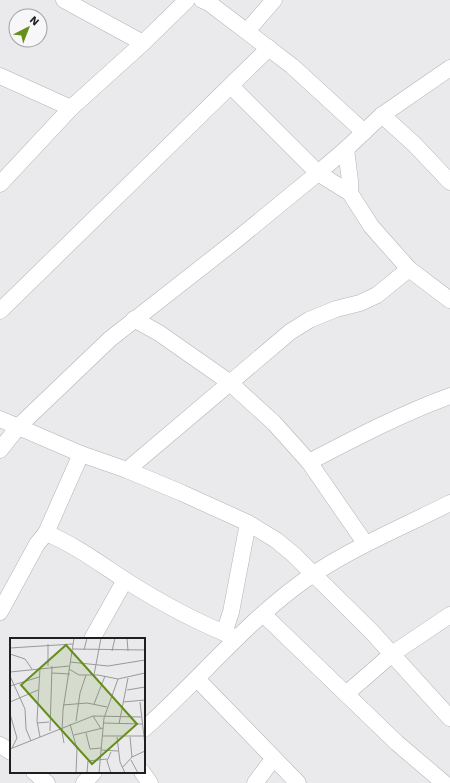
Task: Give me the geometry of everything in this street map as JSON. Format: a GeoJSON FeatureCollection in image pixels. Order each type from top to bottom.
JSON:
{"type":"FeatureCollection","features":[{"type":"Feature","properties":{"kind":"street"},"geometry":{"type":"LineString","coordinates":[[64,0],[143,43]]}},
{"type":"Feature","properties":{"kind":"street"},"geometry":{"type":"LineString","coordinates":[[0,184],[71,108],[143,43],[187,0]]}},
{"type":"Feature","properties":{"kind":"street"},"geometry":{"type":"LineString","coordinates":[[202,0],[209,3],[247,31],[315,85],[364,132]]}},
{"type":"Feature","properties":{"kind":"street"},"geometry":{"type":"LineString","coordinates":[[247,31],[274,0]]}},
{"type":"Feature","properties":{"kind":"street"},"geometry":{"type":"LineString","coordinates":[[0,311],[269,48]]}},
{"type":"Feature","properties":{"kind":"street"},"geometry":{"type":"LineString","coordinates":[[0,450],[19,426],[110,339],[230,245],[318,173],[382,115],[450,68]]}},
{"type":"Feature","properties":{"kind":"street"},"geometry":{"type":"LineString","coordinates":[[0,76],[71,108]]}},
{"type":"Feature","properties":{"kind":"street"},"geometry":{"type":"LineString","coordinates":[[231,86],[318,173],[350,193],[371,226],[409,269],[450,300]]}},
{"type":"Feature","properties":{"kind":"street"},"geometry":{"type":"LineString","coordinates":[[382,115],[414,144],[450,182]]}},
{"type":"Feature","properties":{"kind":"street"},"geometry":{"type":"LineString","coordinates":[[346,149],[350,193]]}},
{"type":"Feature","properties":{"kind":"street"},"geometry":{"type":"LineString","coordinates":[[127,470],[229,382],[290,332],[309,320],[336,309],[360,303],[371,297],[409,269]]}},
{"type":"Feature","properties":{"kind":"street"},"geometry":{"type":"LineString","coordinates":[[134,319],[159,333],[229,382],[274,422],[309,462],[365,543]]}},
{"type":"Feature","properties":{"kind":"street"},"geometry":{"type":"LineString","coordinates":[[309,462],[360,435],[419,408],[450,396]]}},
{"type":"Feature","properties":{"kind":"street"},"geometry":{"type":"LineString","coordinates":[[0,419],[81,454],[127,470],[248,523],[276,540],[314,575],[392,654],[450,718]]}},
{"type":"Feature","properties":{"kind":"street"},"geometry":{"type":"LineString","coordinates":[[0,612],[38,544],[46,533],[81,454]]}},
{"type":"Feature","properties":{"kind":"street"},"geometry":{"type":"LineString","coordinates":[[145,728],[197,679],[230,636],[263,614],[295,587],[365,543],[450,503]]}},
{"type":"Feature","properties":{"kind":"street"},"geometry":{"type":"LineString","coordinates":[[230,636],[231,612],[248,523]]}},
{"type":"Feature","properties":{"kind":"street"},"geometry":{"type":"LineString","coordinates":[[46,533],[63,540],[84,552],[125,580],[182,615],[230,636]]}},
{"type":"Feature","properties":{"kind":"street"},"geometry":{"type":"LineString","coordinates":[[93,638],[125,580]]}},
{"type":"Feature","properties":{"kind":"street"},"geometry":{"type":"LineString","coordinates":[[263,614],[397,743],[444,783]]}},
{"type":"Feature","properties":{"kind":"street"},"geometry":{"type":"LineString","coordinates":[[346,694],[392,654],[450,615]]}},
{"type":"Feature","properties":{"kind":"street"},"geometry":{"type":"LineString","coordinates":[[197,679],[273,759],[298,783]]}},
{"type":"Feature","properties":{"kind":"street"},"geometry":{"type":"LineString","coordinates":[[0,745],[10,751]]}},
{"type":"Feature","properties":{"kind":"street"},"geometry":{"type":"LineString","coordinates":[[255,783],[273,759]]}},
{"type":"Feature","properties":{"kind":"street"},"geometry":{"type":"LineString","coordinates":[[35,773],[47,783]]}},
{"type":"Feature","properties":{"kind":"street"},"geometry":{"type":"LineString","coordinates":[[84,783],[93,773]]}},
{"type":"Feature","properties":{"kind":"street"},"geometry":{"type":"LineString","coordinates":[[143,773],[150,783]]}}]}
